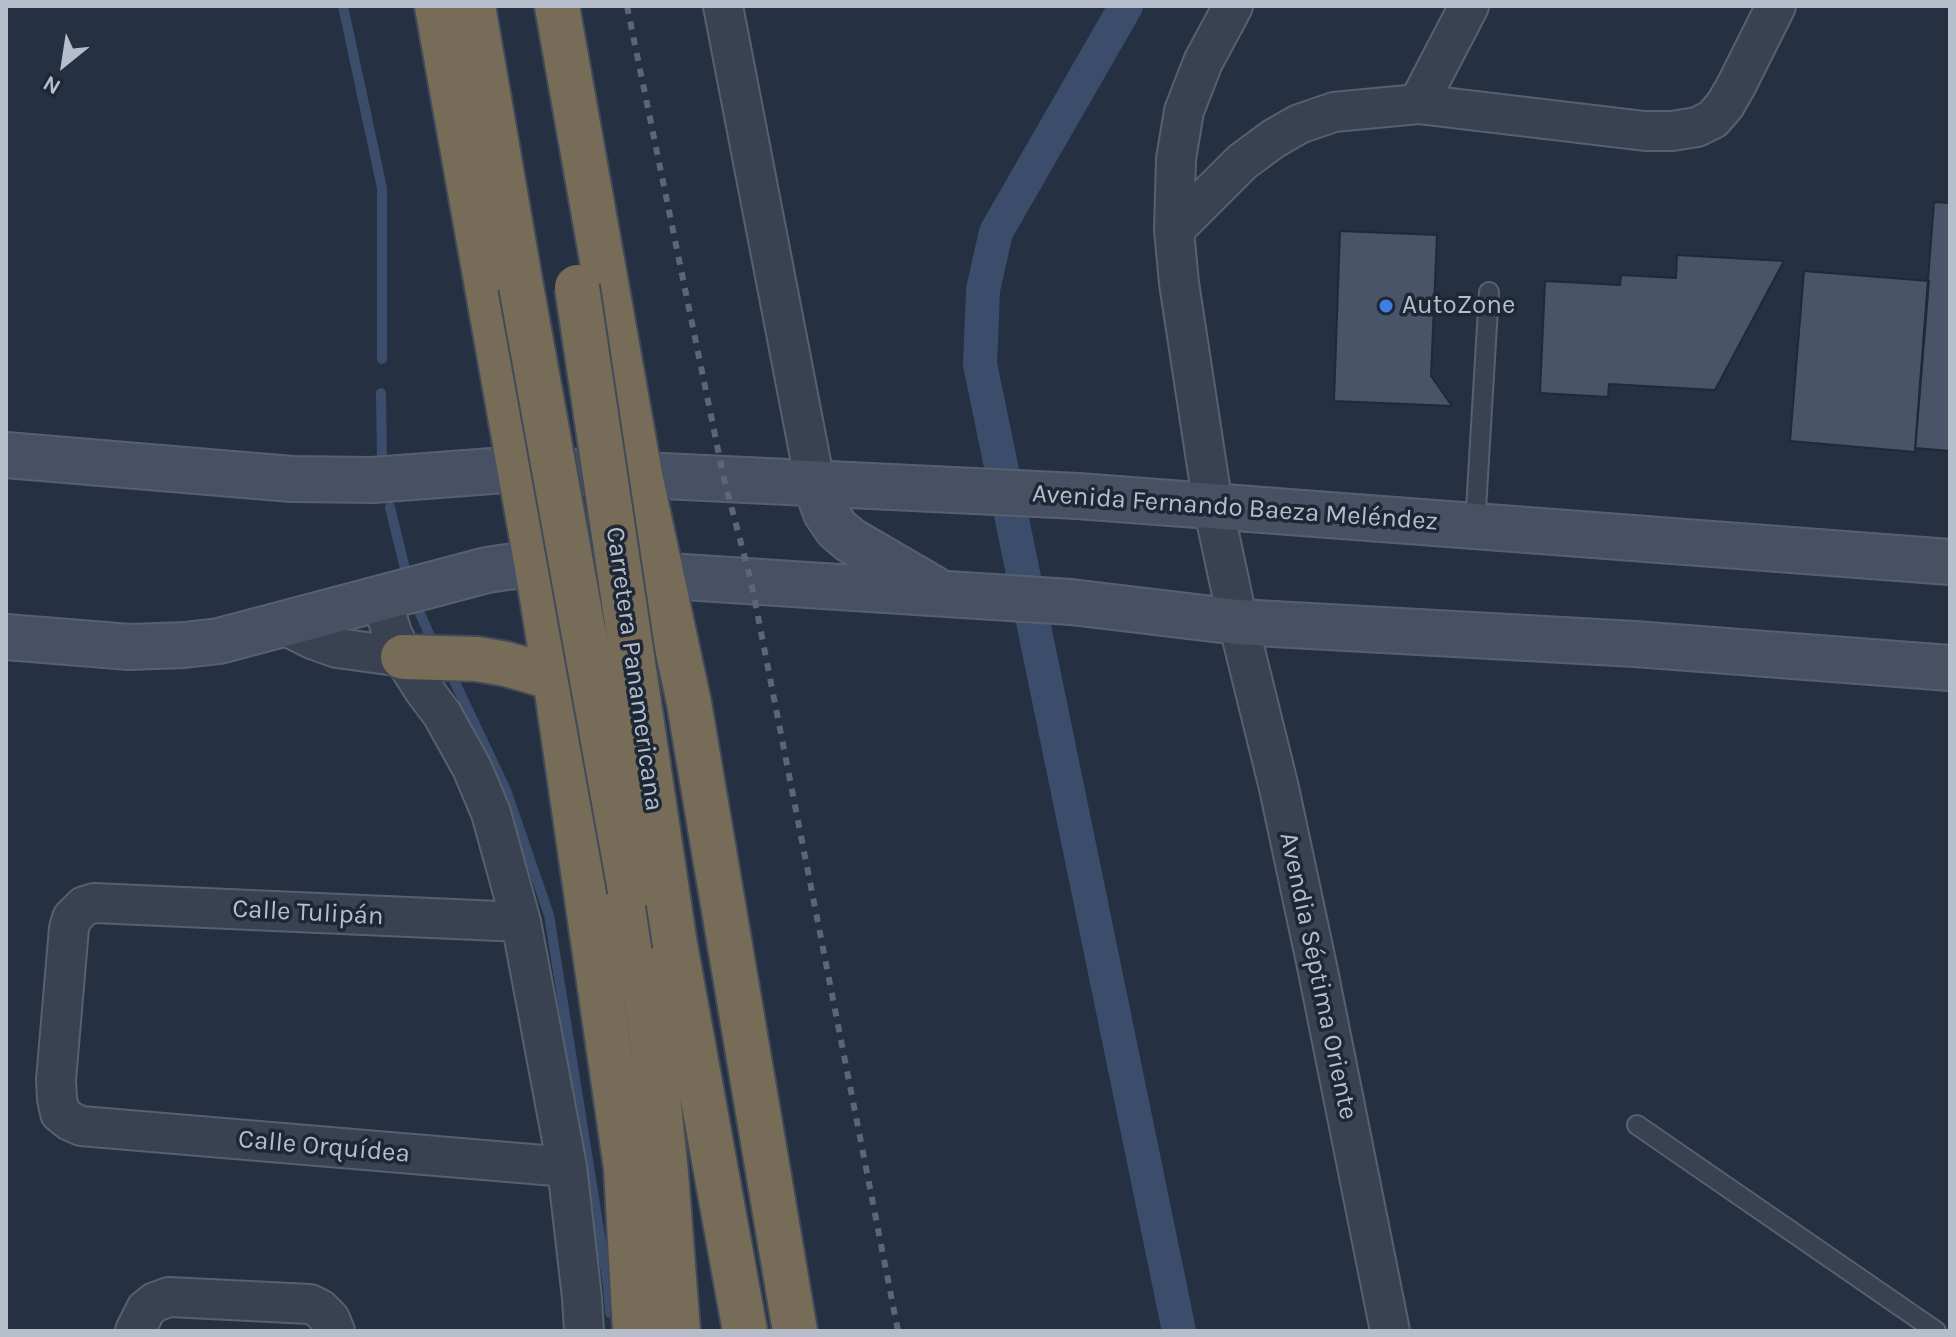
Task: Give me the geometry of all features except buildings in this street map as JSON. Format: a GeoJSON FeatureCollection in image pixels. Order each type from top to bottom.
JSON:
{"type":"FeatureCollection","features":[{"type":"Feature","properties":{"kind":"highway"},"geometry":{"type":"LineString","coordinates":[[437,6],[555,678],[626,1168],[635,1331]]}},
{"type":"Feature","properties":{"kind":"highway","name":"Carretera Panamericana"},"geometry":{"type":"LineString","coordinates":[[473,6],[630,890],[654,1062],[678,1331]]}},
{"type":"Feature","properties":{"kind":"highway","name":"Carretera Panamericana"},"geometry":{"type":"LineString","coordinates":[[526,6],[577,287],[675,945],[745,1331]]}},
{"type":"Feature","properties":{"kind":"highway"},"geometry":{"type":"LineString","coordinates":[[557,6],[640,475],[689,703],[795,1331]]}},
{"type":"Feature","properties":{"kind":"highway"},"geometry":{"type":"LineString","coordinates":[[501,373],[520,395],[539,406],[558,410],[581,409],[597,400],[620,368]]}},
{"type":"Feature","properties":{"kind":"highway"},"geometry":{"type":"LineString","coordinates":[[403,657],[477,659],[555,678],[570,668],[592,661],[614,662],[651,673],[689,703]]}},
{"type":"Feature","properties":{"kind":"main road","name":"Avenida Fernando Baeza Meléndez"},"geometry":{"type":"LineString","coordinates":[[6,455],[292,479],[373,480],[518,469],[1078,496],[1950,562]]}},
{"type":"Feature","properties":{"kind":"main road"},"geometry":{"type":"LineString","coordinates":[[815,483],[826,513],[837,529],[850,540],[958,595]]}},
{"type":"Feature","properties":{"kind":"main road"},"geometry":{"type":"LineString","coordinates":[[6,637],[130,647],[219,641],[487,570],[514,566],[1071,602],[1238,622],[1635,644],[1950,668]]}},
{"type":"Feature","properties":{"kind":"street"},"geometry":{"type":"LineString","coordinates":[[723,6],[815,483]]}},
{"type":"Feature","properties":{"kind":"street","name":"Avendia Séptima Oriente"},"geometry":{"type":"LineString","coordinates":[[1233,6],[1203,62],[1184,111],[1176,159],[1174,230],[1179,283],[1213,506],[1299,879],[1390,1331]]}},
{"type":"Feature","properties":{"kind":"street"},"geometry":{"type":"LineString","coordinates":[[1418,104],[1469,6]]}},
{"type":"Feature","properties":{"kind":"street"},"geometry":{"type":"LineString","coordinates":[[1174,230],[1242,162],[1273,139],[1299,124],[1334,112],[1418,104],[1645,131],[1697,127],[1713,119],[1725,105],[1776,6]]}},
{"type":"Feature","properties":{"kind":"street"},"geometry":{"type":"LineString","coordinates":[[381,598],[403,657],[442,714],[472,768],[491,813],[521,922],[567,1167],[584,1331]]}},
{"type":"Feature","properties":{"kind":"street"},"geometry":{"type":"LineString","coordinates":[[282,624],[337,648],[403,657]]}},
{"type":"Feature","properties":{"kind":"street","name":"Calle Tulipán"},"geometry":{"type":"LineString","coordinates":[[81,1126],[60,1113],[56,1080],[69,928],[72,918],[84,906],[94,903],[521,922]]}},
{"type":"Feature","properties":{"kind":"street","name":"Calle Orquídea"},"geometry":{"type":"LineString","coordinates":[[81,1126],[567,1167]]}},
{"type":"Feature","properties":{"kind":"street"},"geometry":{"type":"LineString","coordinates":[[135,1331],[146,1309],[169,1297],[310,1304],[330,1319],[335,1331]]}},
{"type":"Feature","properties":{"kind":"lane"},"geometry":{"type":"LineString","coordinates":[[1475,526],[1489,292]]}},
{"type":"Feature","properties":{"kind":"lane"},"geometry":{"type":"LineString","coordinates":[[1637,1125],[1936,1331]]}},
{"type":"Feature","properties":{"kind":"waterway"},"geometry":{"type":"LineString","coordinates":[[343,6],[382,188],[382,359]]}},
{"type":"Feature","properties":{"kind":"waterway"},"geometry":{"type":"LineString","coordinates":[[1126,6],[996,232],[983,290],[980,364],[1179,1331]]}},
{"type":"Feature","properties":{"kind":"waterway"},"geometry":{"type":"LineString","coordinates":[[381,393],[382,461]]}},
{"type":"Feature","properties":{"kind":"waterway"},"geometry":{"type":"LineString","coordinates":[[390,507],[404,565]]}},
{"type":"Feature","properties":{"kind":"waterway"},"geometry":{"type":"LineString","coordinates":[[419,611],[430,636]]}},
{"type":"Feature","properties":{"kind":"waterway"},"geometry":{"type":"LineString","coordinates":[[450,672],[506,790],[549,915],[610,1313]]}},
{"type":"Feature","properties":{"kind":"railway"},"geometry":{"type":"LineString","coordinates":[[627,6],[724,479],[751,581],[898,1331]]}},
{"type":"Feature","properties":{"kind":"place","name":"AutoZone"},"geometry":{"type":"Point","coordinates":[1386,306]}}]}
